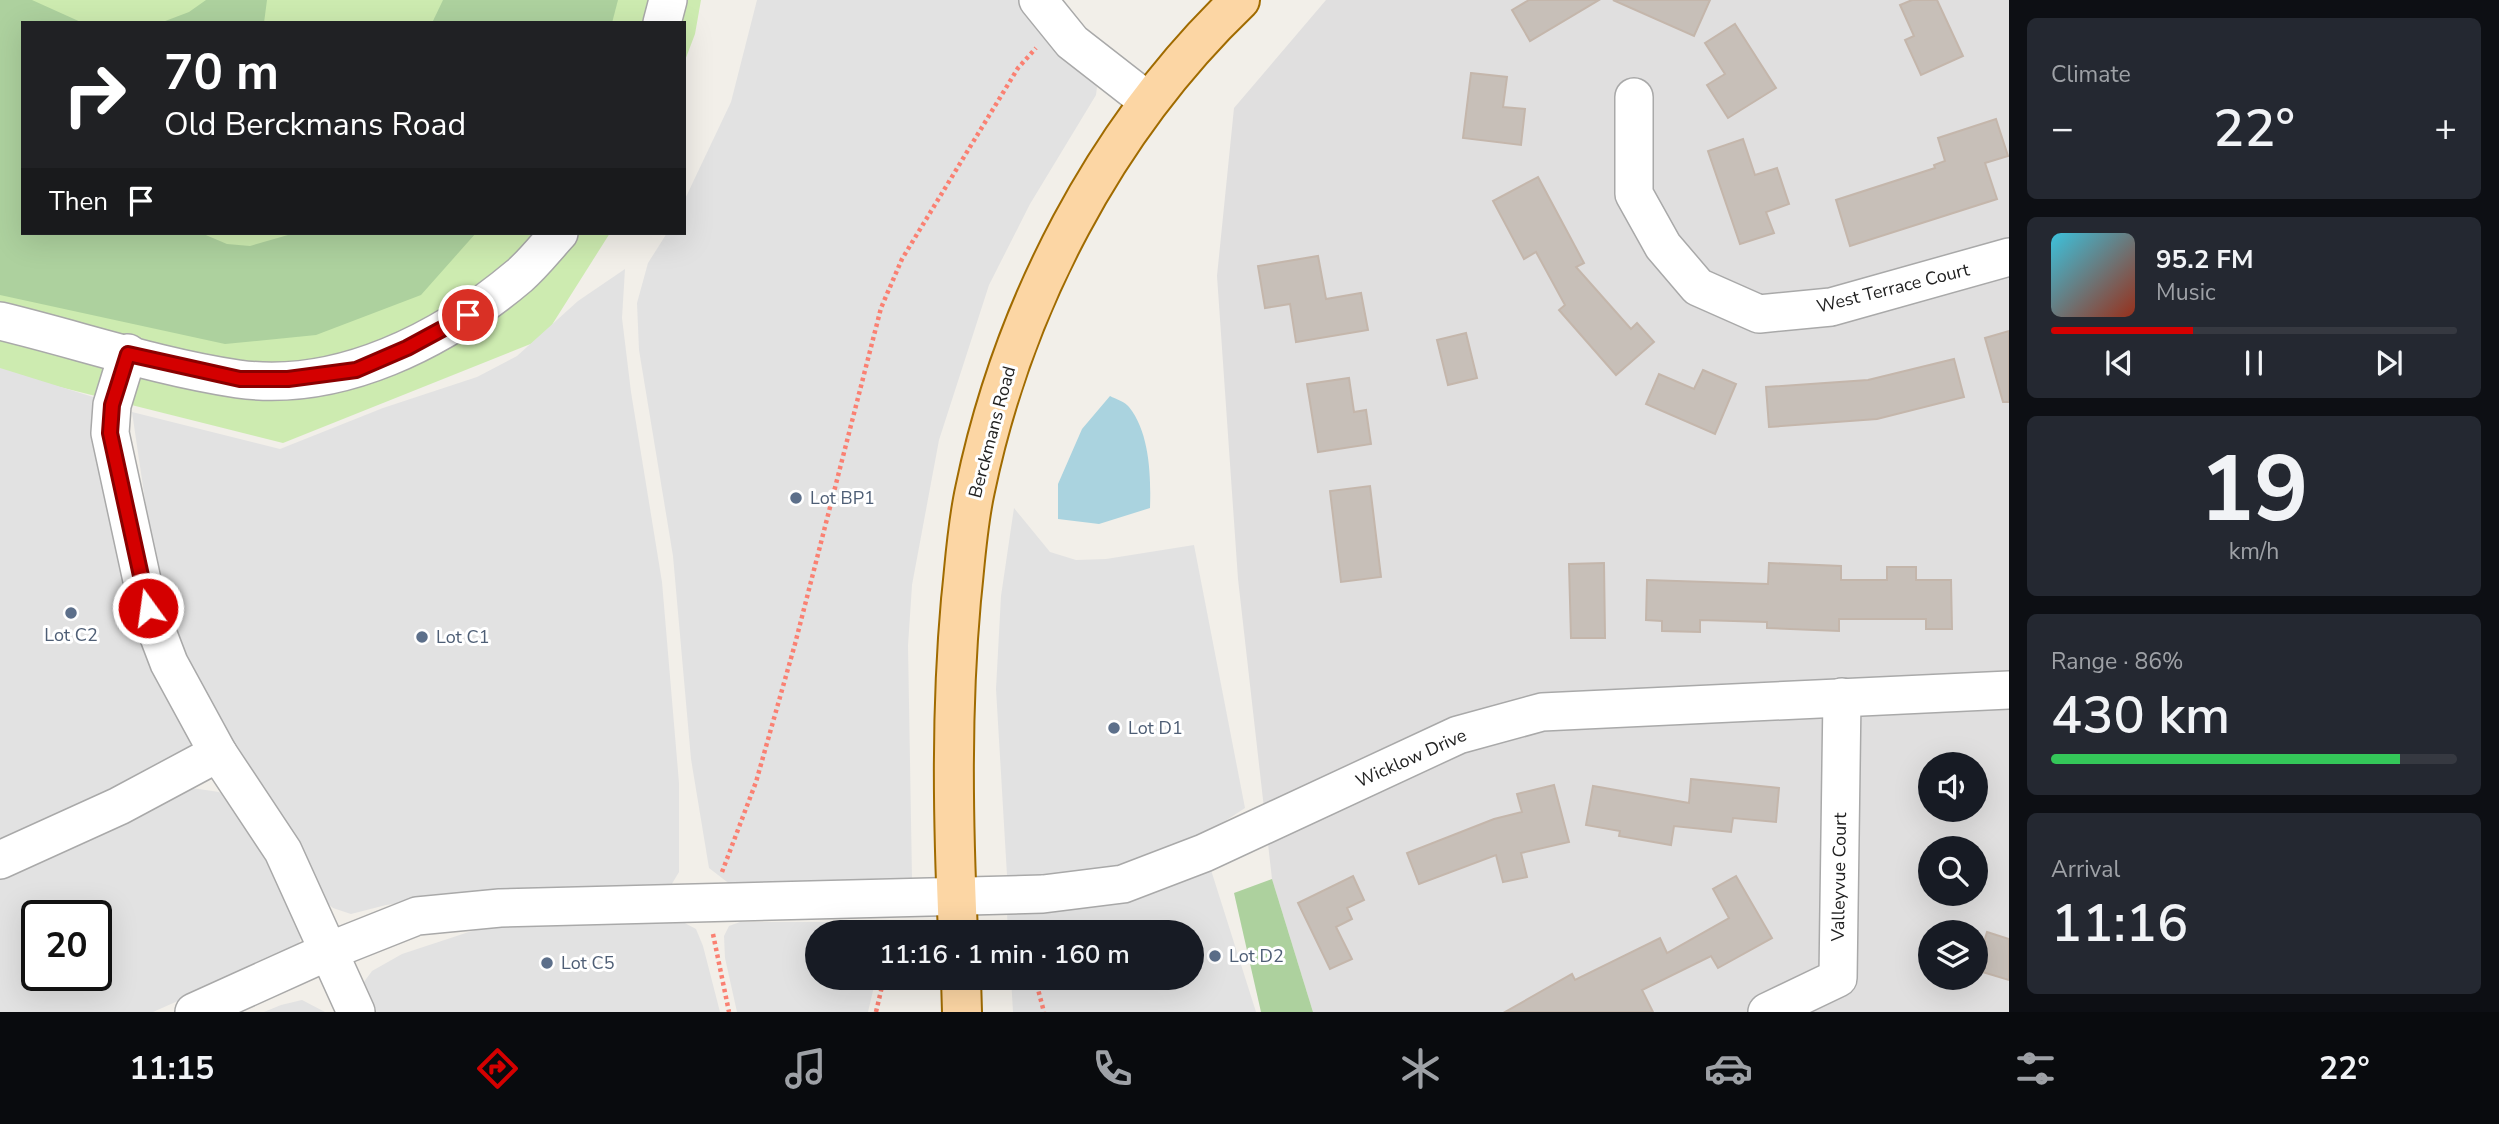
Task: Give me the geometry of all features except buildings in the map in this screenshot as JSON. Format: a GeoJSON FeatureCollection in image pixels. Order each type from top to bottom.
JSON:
{"type":"FeatureCollection","features":[{"type":"Feature","properties":{"kind":"main road","name":"Berckmans Road"},"geometry":{"type":"LineString","coordinates":[[958,915],[954,683],[975,490],[1017,342],[1054,260],[1106,164],[1149,102],[1205,34],[1240,0]]}},
{"type":"Feature","properties":{"kind":"main road"},"geometry":{"type":"LineString","coordinates":[[961,990],[962,1012]]}},
{"type":"Feature","properties":{"kind":"street"},"geometry":{"type":"LineString","coordinates":[[663,21],[668,0]]}},
{"type":"Feature","properties":{"kind":"street"},"geometry":{"type":"LineString","coordinates":[[1047,13],[1149,102]]}},
{"type":"Feature","properties":{"kind":"street","name":"West Terrace Court"},"geometry":{"type":"LineString","coordinates":[[1634,97],[1634,194],[1663,246],[1698,287],[1759,314],[1831,307],[2009,257]]}},
{"type":"Feature","properties":{"kind":"street"},"geometry":{"type":"LineString","coordinates":[[0,321],[240,379],[288,379],[356,370],[407,348],[468,315],[521,274],[557,235]]}},
{"type":"Feature","properties":{"kind":"street"},"geometry":{"type":"LineString","coordinates":[[128,354],[112,405],[110,433],[148,608],[169,663],[218,753],[283,851],[356,1012]]}},
{"type":"Feature","properties":{"kind":"street","name":"Wicklow Drive"},"geometry":{"type":"LineString","coordinates":[[194,1012],[329,951],[417,916],[500,908],[709,902],[958,915],[1043,894],[1123,884],[1204,853],[1458,735],[1542,712],[2009,690]]}},
{"type":"Feature","properties":{"kind":"street","name":"Valleyvue Court"},"geometry":{"type":"LineString","coordinates":[[1767,1012],[1838,978],[1842,697]]}},
{"type":"Feature","properties":{"kind":"street"},"geometry":{"type":"LineString","coordinates":[[0,860],[119,806],[218,753]]}},
{"type":"Feature","properties":{"kind":"path"},"geometry":{"type":"LineString","coordinates":[[729,1012],[709,902],[760,770],[881,308],[902,259],[1018,68],[1047,13]]}},
{"type":"Feature","properties":{"kind":"path"},"geometry":{"type":"LineString","coordinates":[[876,1012],[881,990]]}},
{"type":"Feature","properties":{"kind":"path"},"geometry":{"type":"LineString","coordinates":[[1038,990],[1044,1012]]}},
{"type":"Feature","properties":{"kind":"shaded area","name":"Lot BP1"},"geometry":{"type":"Polygon","coordinates":[[[757,0],[1019,0],[1064,55],[1097,87],[1096,95],[1030,204],[989,285],[939,440],[912,585],[908,645],[912,878],[906,882],[731,885],[709,868],[691,759],[673,556],[639,350],[637,303],[648,263],[666,235],[686,235],[686,197],[731,102],[757,0]]]}},
{"type":"Feature","properties":{"kind":"shaded area"},"geometry":{"type":"Polygon","coordinates":[[[1326,0],[2009,0],[2009,1012],[1313,1012],[1272,879],[1238,579],[1217,276],[1234,108],[1326,0]]]}},
{"type":"Feature","properties":{"kind":"shaded area","name":"Lot C1"},"geometry":{"type":"Polygon","coordinates":[[[625,269],[622,318],[631,392],[662,582],[679,783],[679,872],[670,887],[470,894],[386,905],[351,914],[333,908],[314,892],[296,850],[237,747],[197,686],[158,588],[132,412],[280,449],[383,408],[477,377],[517,356],[578,301],[625,269]]]}},
{"type":"Feature","properties":{"kind":"shaded area","name":"Lot C2"},"geometry":{"type":"Polygon","coordinates":[[[0,368],[106,401],[192,750],[179,762],[0,840],[0,368]]]}},
{"type":"Feature","properties":{"kind":"shaded area","name":"Lot D1"},"geometry":{"type":"Polygon","coordinates":[[[1014,508],[1050,552],[1076,560],[1106,559],[1194,545],[1245,808],[1204,835],[1142,860],[1082,875],[1021,880],[1007,875],[996,689],[1001,596],[1014,508]]]}},
{"type":"Feature","properties":{"kind":"shaded area"},"geometry":{"type":"Polygon","coordinates":[[[192,788],[219,792],[244,812],[302,935],[297,948],[153,1012],[0,1012],[0,873],[192,788]]]}},
{"type":"Feature","properties":{"kind":"shaded area","name":"Lot D2"},"geometry":{"type":"Polygon","coordinates":[[[1211,870],[1256,1012],[1013,1012],[1012,990],[1204,990],[1204,920],[1007,920],[1007,913],[1094,906],[1211,870]]]}},
{"type":"Feature","properties":{"kind":"shaded area","name":"Lot C5"},"geometry":{"type":"Polygon","coordinates":[[[679,920],[696,929],[720,1012],[364,1012],[361,986],[372,971],[402,954],[487,926],[679,920]]]}},
{"type":"Feature","properties":{"kind":"shaded area"},"geometry":{"type":"Polygon","coordinates":[[[740,922],[805,922],[805,990],[873,990],[868,1012],[737,1012],[725,958],[724,936],[729,926],[740,922]]]}},
{"type":"Feature","properties":{"kind":"shaded area"},"geometry":{"type":"Polygon","coordinates":[[[302,1000],[325,1012],[264,1012],[281,1005],[302,1000]]]}},
{"type":"Feature","properties":{"kind":"green space"},"geometry":{"type":"Polygon","coordinates":[[[0,0],[701,0],[695,34],[686,58],[686,21],[21,21],[21,235],[609,235],[543,339],[283,443],[0,372],[0,0]]]}},
{"type":"Feature","properties":{"kind":"green space"},"geometry":{"type":"Polygon","coordinates":[[[0,0],[32,0],[79,21],[21,21],[21,235],[206,235],[227,244],[250,246],[288,235],[474,235],[421,295],[316,335],[225,344],[0,295],[0,0]]]}},
{"type":"Feature","properties":{"kind":"green space"},"geometry":{"type":"Polygon","coordinates":[[[206,0],[267,0],[264,21],[165,21],[189,12],[206,0]]]}},
{"type":"Feature","properties":{"kind":"green space"},"geometry":{"type":"Polygon","coordinates":[[[443,0],[618,0],[613,21],[433,21],[443,0]]]}},
{"type":"Feature","properties":{"kind":"green space"},"geometry":{"type":"Polygon","coordinates":[[[1272,879],[1313,1012],[1261,1012],[1234,893],[1272,879]]]}},
{"type":"Feature","properties":{"kind":"water"},"geometry":{"type":"Polygon","coordinates":[[[1110,396],[1129,407],[1141,429],[1148,456],[1150,508],[1099,524],[1058,519],[1058,484],[1082,429],[1110,396]]]}},
{"type":"Feature","properties":{"kind":"place","name":"Lot BP1"},"geometry":{"type":"Point","coordinates":[796,498]}},
{"type":"Feature","properties":{"kind":"place","name":"Lot C2"},"geometry":{"type":"Point","coordinates":[71,613]}},
{"type":"Feature","properties":{"kind":"place","name":"Lot C1"},"geometry":{"type":"Point","coordinates":[422,637]}},
{"type":"Feature","properties":{"kind":"place","name":"Lot D1"},"geometry":{"type":"Point","coordinates":[1114,728]}},
{"type":"Feature","properties":{"kind":"place","name":"Lot D2"},"geometry":{"type":"Point","coordinates":[1215,956]}},
{"type":"Feature","properties":{"kind":"place","name":"Lot C5"},"geometry":{"type":"Point","coordinates":[547,963]}},
{"type":"Feature","properties":{"kind":"route"},"geometry":{"type":"LineString","coordinates":[[148,608],[110,433],[112,405],[128,354],[240,379],[288,379],[356,370],[407,348],[468,315]]}}]}
